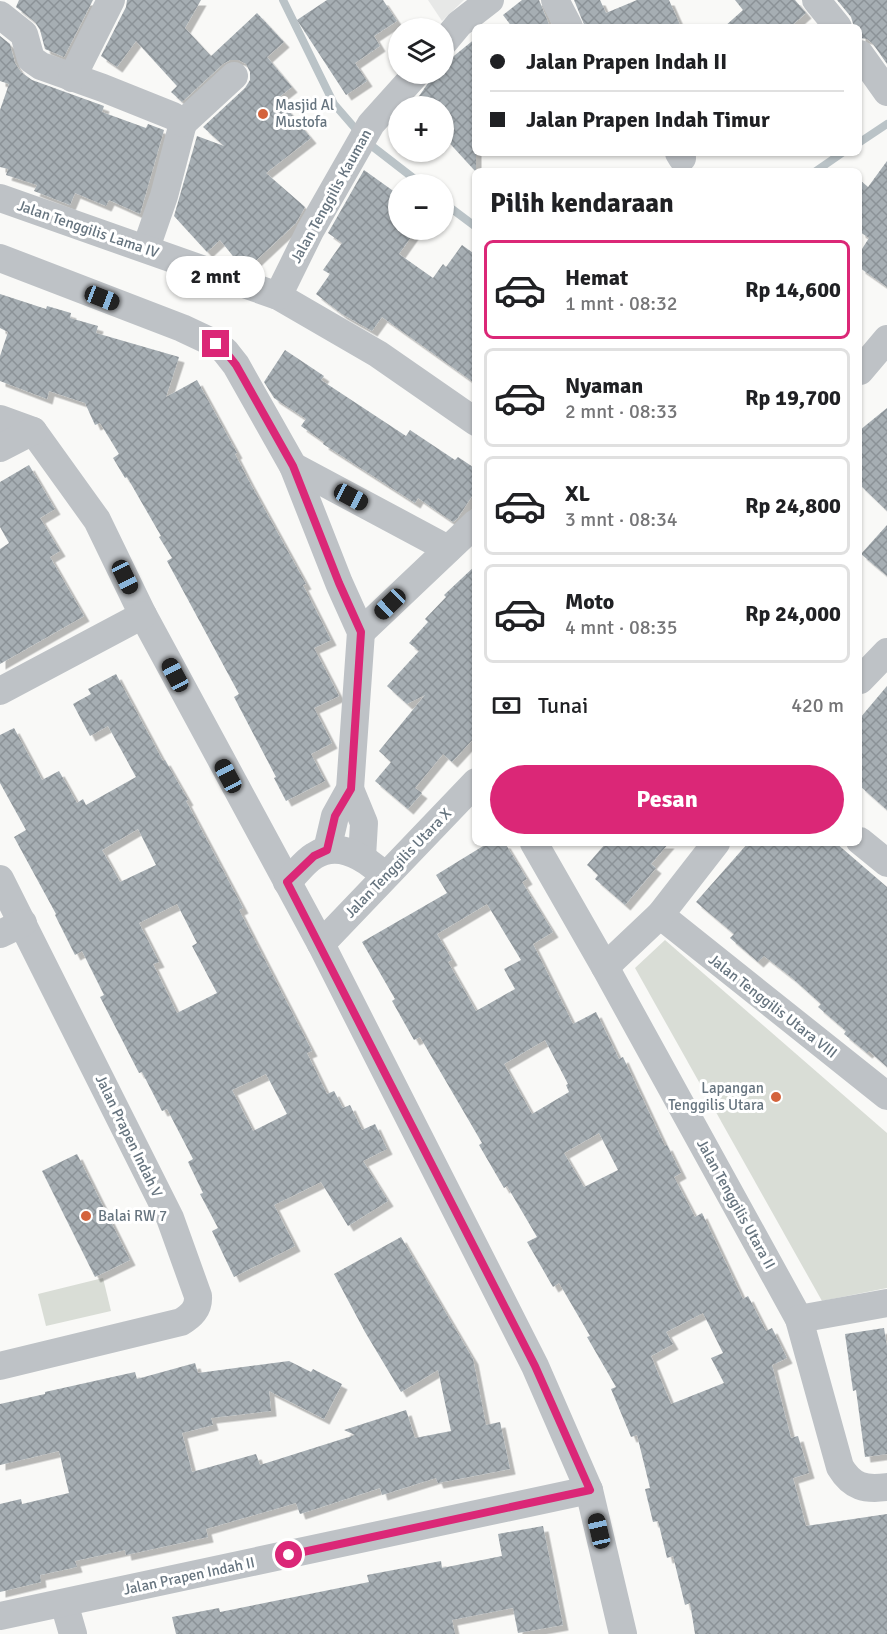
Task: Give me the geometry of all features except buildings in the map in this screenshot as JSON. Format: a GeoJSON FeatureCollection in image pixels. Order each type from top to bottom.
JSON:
{"type":"FeatureCollection","features":[{"type":"Feature","properties":{"kind":"street"},"geometry":{"type":"LineString","coordinates":[[72,78],[111,0]]}},
{"type":"Feature","properties":{"kind":"street"},"geometry":{"type":"LineString","coordinates":[[454,30],[490,0]]}},
{"type":"Feature","properties":{"kind":"street"},"geometry":{"type":"LineString","coordinates":[[555,0],[568,24]]}},
{"type":"Feature","properties":{"kind":"street"},"geometry":{"type":"LineString","coordinates":[[816,0],[836,24]]}},
{"type":"Feature","properties":{"kind":"street"},"geometry":{"type":"LineString","coordinates":[[0,15],[24,34],[31,59],[41,66],[173,116],[183,123]]}},
{"type":"Feature","properties":{"kind":"street"},"geometry":{"type":"LineString","coordinates":[[146,248],[164,196],[183,123],[234,76]]}},
{"type":"Feature","properties":{"kind":"street","name":"Jalan Tenggilis Kauman"},"geometry":{"type":"LineString","coordinates":[[278,296],[310,231],[371,124],[407,84]]}},
{"type":"Feature","properties":{"kind":"street","name":"Jalan Tenggilis Lama IV"},"geometry":{"type":"LineString","coordinates":[[0,198],[278,296],[378,354],[472,419]]}},
{"type":"Feature","properties":{"kind":"street"},"geometry":{"type":"LineString","coordinates":[[0,258],[182,328],[216,344],[236,365],[293,466],[361,632],[351,789],[364,823],[362,857]]}},
{"type":"Feature","properties":{"kind":"street"},"geometry":{"type":"LineString","coordinates":[[862,369],[887,339]]}},
{"type":"Feature","properties":{"kind":"street"},"geometry":{"type":"LineString","coordinates":[[0,418],[33,431],[97,520],[143,615],[228,776],[321,944],[535,1366],[590,1490],[623,1634]]}},
{"type":"Feature","properties":{"kind":"street"},"geometry":{"type":"LineString","coordinates":[[0,448],[33,431]]}},
{"type":"Feature","properties":{"kind":"street"},"geometry":{"type":"LineString","coordinates":[[293,466],[448,549]]}},
{"type":"Feature","properties":{"kind":"street"},"geometry":{"type":"LineString","coordinates":[[361,632],[472,527]]}},
{"type":"Feature","properties":{"kind":"street"},"geometry":{"type":"LineString","coordinates":[[0,691],[143,615]]}},
{"type":"Feature","properties":{"kind":"street"},"geometry":{"type":"LineString","coordinates":[[862,679],[887,652]]}},
{"type":"Feature","properties":{"kind":"street","name":"Jalan Tenggilis Utara X"},"geometry":{"type":"LineString","coordinates":[[321,944],[472,786]]}},
{"type":"Feature","properties":{"kind":"street"},"geometry":{"type":"LineString","coordinates":[[327,850],[335,816],[351,789]]}},
{"type":"Feature","properties":{"kind":"street"},"geometry":{"type":"LineString","coordinates":[[862,843],[887,863]]}},
{"type":"Feature","properties":{"kind":"street","name":"Jalan Tenggilis Utara II"},"geometry":{"type":"LineString","coordinates":[[536,846],[799,1319],[840,1467],[851,1482],[860,1487],[872,1489],[887,1487]]}},
{"type":"Feature","properties":{"kind":"street"},"geometry":{"type":"LineString","coordinates":[[605,967],[660,915],[714,846]]}},
{"type":"Feature","properties":{"kind":"street"},"geometry":{"type":"LineString","coordinates":[[287,882],[314,856],[327,850],[362,857],[385,876]]}},
{"type":"Feature","properties":{"kind":"street","name":"Jalan Prapen Indah V"},"geometry":{"type":"LineString","coordinates":[[0,879],[11,928],[170,1218],[199,1304],[189,1318],[181,1322],[4,1357]]}},
{"type":"Feature","properties":{"kind":"street","name":"Jalan Tenggilis Utara VIII"},"geometry":{"type":"LineString","coordinates":[[660,915],[887,1096]]}},
{"type":"Feature","properties":{"kind":"street"},"geometry":{"type":"LineString","coordinates":[[799,1319],[887,1304]]}},
{"type":"Feature","properties":{"kind":"street","name":"Jalan Prapen Indah II"},"geometry":{"type":"LineString","coordinates":[[0,1617],[590,1490]]}},
{"type":"Feature","properties":{"kind":"street"},"geometry":{"type":"LineString","coordinates":[[64,1603],[73,1634]]}},
{"type":"Feature","properties":{"kind":"shaded area"},"geometry":{"type":"Polygon","coordinates":[[[428,0],[464,0],[445,18],[440,18],[428,0]]]}},
{"type":"Feature","properties":{"kind":"shaded area","name":"Lapangan Tenggilis Utara"},"geometry":{"type":"Polygon","coordinates":[[[665,940],[887,1133],[887,1288],[822,1301],[635,968],[665,940]]]}},
{"type":"Feature","properties":{"kind":"shaded area"},"geometry":{"type":"Polygon","coordinates":[[[103,1278],[111,1311],[46,1326],[38,1294],[103,1278]]]}},
{"type":"Feature","properties":{"kind":"waterway"},"geometry":{"type":"LineString","coordinates":[[283,0],[334,104],[360,134]]}},
{"type":"Feature","properties":{"kind":"waterway"},"geometry":{"type":"LineString","coordinates":[[862,141],[887,124]]}},
{"type":"Feature","properties":{"kind":"waterway"},"geometry":{"type":"LineString","coordinates":[[368,143],[408,174]]}},
{"type":"Feature","properties":{"kind":"waterway"},"geometry":{"type":"LineString","coordinates":[[820,168],[838,156]]}},
{"type":"Feature","properties":{"kind":"waterway"},"geometry":{"type":"LineString","coordinates":[[454,210],[472,224]]}},
{"type":"Feature","properties":{"kind":"place","name":"Masjid Al Mustofa"},"geometry":{"type":"Point","coordinates":[263,114]}},
{"type":"Feature","properties":{"kind":"place","name":"Lapangan Tenggilis Utara"},"geometry":{"type":"Point","coordinates":[776,1097]}},
{"type":"Feature","properties":{"kind":"place","name":"Balai RW 7"},"geometry":{"type":"Point","coordinates":[86,1216]}},
{"type":"Feature","properties":{"kind":"route"},"geometry":{"type":"LineString","coordinates":[[216,344],[236,365],[293,466],[361,632],[351,789],[335,816],[327,850],[314,856],[287,882],[321,944],[535,1366],[590,1490],[289,1555]]}}]}
